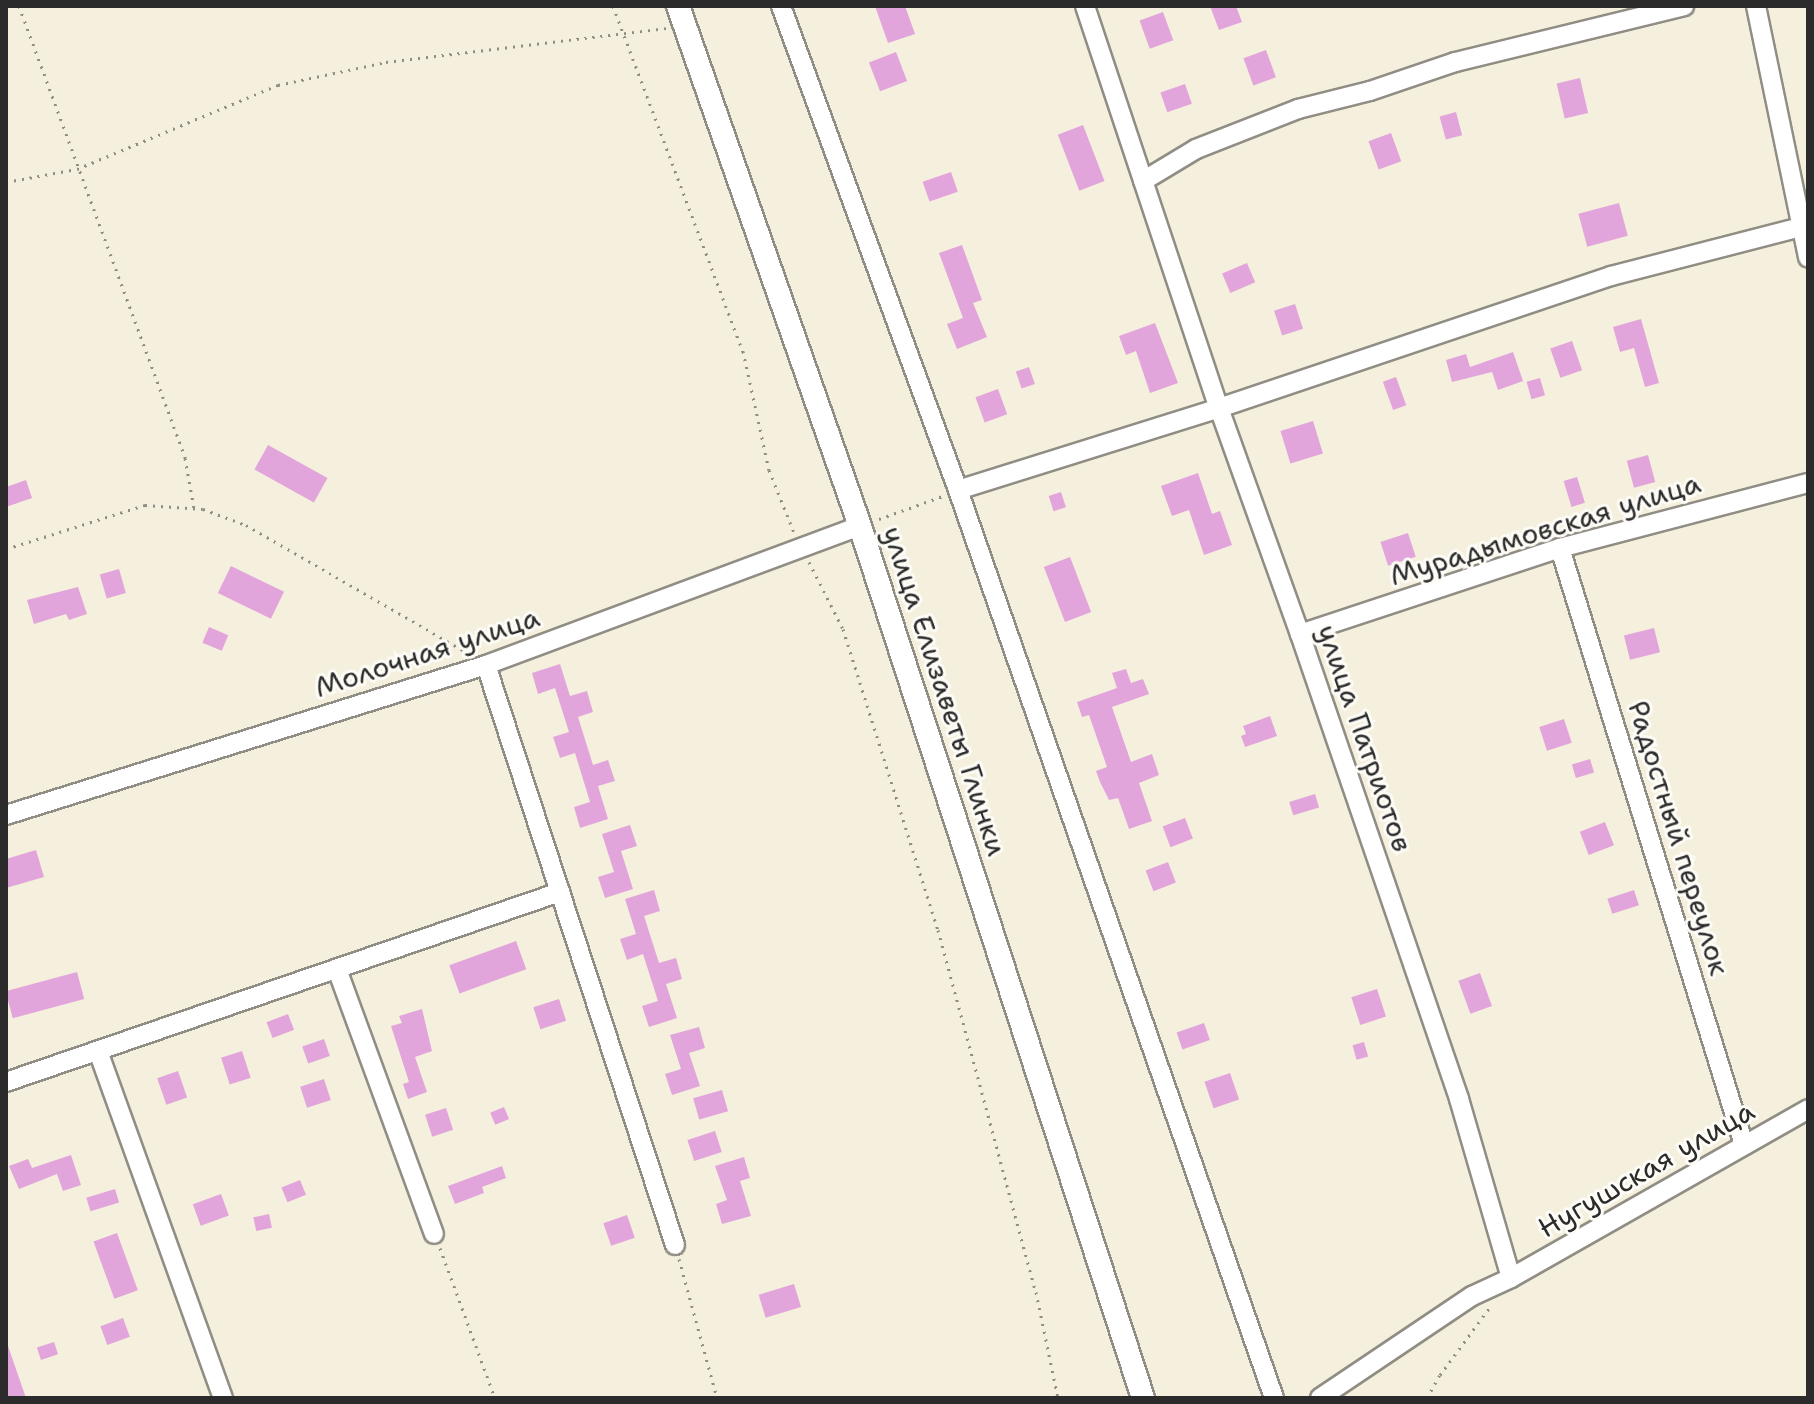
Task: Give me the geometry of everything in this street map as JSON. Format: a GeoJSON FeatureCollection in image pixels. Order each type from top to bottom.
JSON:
{"type":"FeatureCollection","features":[{"type":"Feature","properties":{"kind":"street"},"geometry":{"type":"LineString","coordinates":[[781,6],[790,15],[1274,1398]]}},
{"type":"Feature","properties":{"kind":"street","name":"улица Патриотов"},"geometry":{"type":"LineString","coordinates":[[1085,6],[1219,408],[1459,1099],[1511,1278]]}},
{"type":"Feature","properties":{"kind":"street"},"geometry":{"type":"LineString","coordinates":[[1143,181],[1196,149],[1298,109],[1455,62],[1684,6]]}},
{"type":"Feature","properties":{"kind":"street"},"geometry":{"type":"LineString","coordinates":[[1756,6],[1804,226],[1808,258]]}},
{"type":"Feature","properties":{"kind":"street","name":"улица Елизаветы Глинки"},"geometry":{"type":"LineString","coordinates":[[682,16],[860,526],[1143,1398]]}},
{"type":"Feature","properties":{"kind":"street"},"geometry":{"type":"LineString","coordinates":[[958,490],[1219,408],[1611,276],[1804,226]]}},
{"type":"Feature","properties":{"kind":"street","name":"Мурадымовская улица"},"geometry":{"type":"LineString","coordinates":[[1300,634],[1560,548],[1808,483]]}},
{"type":"Feature","properties":{"kind":"street","name":"Молочная улица"},"geometry":{"type":"LineString","coordinates":[[6,815],[486,665],[860,526]]}},
{"type":"Feature","properties":{"kind":"street","name":"Радостный переулок"},"geometry":{"type":"LineString","coordinates":[[1560,548],[1744,1145]]}},
{"type":"Feature","properties":{"kind":"street"},"geometry":{"type":"LineString","coordinates":[[486,665],[675,1245]]}},
{"type":"Feature","properties":{"kind":"street"},"geometry":{"type":"LineString","coordinates":[[6,1082],[560,892]]}},
{"type":"Feature","properties":{"kind":"street"},"geometry":{"type":"LineString","coordinates":[[337,969],[434,1234]]}},
{"type":"Feature","properties":{"kind":"street"},"geometry":{"type":"LineString","coordinates":[[98,1051],[223,1398]]}},
{"type":"Feature","properties":{"kind":"street","name":"Нугушская улица"},"geometry":{"type":"LineString","coordinates":[[1511,1278],[1808,1109]]}},
{"type":"Feature","properties":{"kind":"street"},"geometry":{"type":"LineString","coordinates":[[1320,1398],[1472,1296],[1511,1278]]}},
{"type":"Feature","properties":{"kind":"path"},"geometry":{"type":"LineString","coordinates":[[19,6],[185,458],[194,508]]}},
{"type":"Feature","properties":{"kind":"path"},"geometry":{"type":"LineString","coordinates":[[613,6],[743,351],[769,470],[800,546],[843,629],[938,930],[1036,1292],[1058,1398]]}},
{"type":"Feature","properties":{"kind":"path"},"geometry":{"type":"LineString","coordinates":[[6,182],[77,169],[278,85],[386,62],[622,32],[682,16]]}},
{"type":"Feature","properties":{"kind":"path"},"geometry":{"type":"LineString","coordinates":[[860,526],[958,490]]}},
{"type":"Feature","properties":{"kind":"path"},"geometry":{"type":"LineString","coordinates":[[6,549],[145,505],[194,508],[246,525],[486,665]]}},
{"type":"Feature","properties":{"kind":"path"},"geometry":{"type":"LineString","coordinates":[[434,1234],[495,1398]]}},
{"type":"Feature","properties":{"kind":"path"},"geometry":{"type":"LineString","coordinates":[[675,1245],[717,1398]]}},
{"type":"Feature","properties":{"kind":"path"},"geometry":{"type":"LineString","coordinates":[[1427,1398],[1440,1375],[1511,1278]]}},
{"type":"Feature","properties":{"kind":"building"},"geometry":{"type":"Polygon","coordinates":[[[875,6],[905,6],[915,34],[888,43],[875,6]]]}},
{"type":"Feature","properties":{"kind":"building"},"geometry":{"type":"Polygon","coordinates":[[[1210,6],[1236,6],[1242,22],[1219,30],[1210,6]]]}},
{"type":"Feature","properties":{"kind":"building"},"geometry":{"type":"Polygon","coordinates":[[[1163,12],[1173,40],[1150,49],[1140,21],[1163,12]]]}},
{"type":"Feature","properties":{"kind":"building"},"geometry":{"type":"Polygon","coordinates":[[[1266,50],[1276,77],[1253,85],[1243,58],[1266,50]]]}},
{"type":"Feature","properties":{"kind":"building"},"geometry":{"type":"Polygon","coordinates":[[[896,52],[907,81],[880,91],[869,62],[896,52]]]}},
{"type":"Feature","properties":{"kind":"building"},"geometry":{"type":"Polygon","coordinates":[[[1580,78],[1588,113],[1565,118],[1557,83],[1580,78]]]}},
{"type":"Feature","properties":{"kind":"building"},"geometry":{"type":"Polygon","coordinates":[[[1185,84],[1192,104],[1167,112],[1160,92],[1185,84]]]}},
{"type":"Feature","properties":{"kind":"building"},"geometry":{"type":"Polygon","coordinates":[[[1456,112],[1462,135],[1446,140],[1440,116],[1456,112]]]}},
{"type":"Feature","properties":{"kind":"building"},"geometry":{"type":"Polygon","coordinates":[[[1083,125],[1105,181],[1079,191],[1058,135],[1083,125]]]}},
{"type":"Feature","properties":{"kind":"building"},"geometry":{"type":"Polygon","coordinates":[[[1391,133],[1401,161],[1379,169],[1368,141],[1391,133]]]}},
{"type":"Feature","properties":{"kind":"building"},"geometry":{"type":"Polygon","coordinates":[[[951,172],[958,192],[929,202],[923,182],[951,172]]]}},
{"type":"Feature","properties":{"kind":"building"},"geometry":{"type":"Polygon","coordinates":[[[1619,203],[1628,236],[1587,247],[1578,214],[1619,203]]]}},
{"type":"Feature","properties":{"kind":"building"},"geometry":{"type":"Polygon","coordinates":[[[962,245],[982,300],[973,303],[987,337],[957,349],[947,324],[963,318],[939,253],[962,245]]]}},
{"type":"Feature","properties":{"kind":"building"},"geometry":{"type":"Polygon","coordinates":[[[1247,263],[1255,282],[1230,293],[1222,274],[1247,263]]]}},
{"type":"Feature","properties":{"kind":"building"},"geometry":{"type":"Polygon","coordinates":[[[1295,304],[1303,329],[1282,336],[1274,311],[1295,304]]]}},
{"type":"Feature","properties":{"kind":"building"},"geometry":{"type":"Polygon","coordinates":[[[1641,319],[1659,383],[1645,387],[1634,348],[1620,352],[1613,327],[1641,319]]]}},
{"type":"Feature","properties":{"kind":"building"},"geometry":{"type":"Polygon","coordinates":[[[1155,323],[1178,383],[1150,393],[1136,351],[1126,355],[1119,336],[1155,323]]]}},
{"type":"Feature","properties":{"kind":"building"},"geometry":{"type":"Polygon","coordinates":[[[1572,341],[1582,370],[1560,378],[1550,348],[1572,341]]]}},
{"type":"Feature","properties":{"kind":"building"},"geometry":{"type":"Polygon","coordinates":[[[1513,352],[1523,381],[1498,390],[1492,372],[1452,382],[1446,360],[1466,354],[1470,367],[1513,352]]]}},
{"type":"Feature","properties":{"kind":"building"},"geometry":{"type":"Polygon","coordinates":[[[1029,367],[1035,384],[1022,389],[1016,372],[1029,367]]]}},
{"type":"Feature","properties":{"kind":"building"},"geometry":{"type":"Polygon","coordinates":[[[1396,377],[1406,405],[1393,410],[1383,382],[1396,377]]]}},
{"type":"Feature","properties":{"kind":"building"},"geometry":{"type":"Polygon","coordinates":[[[1540,378],[1545,395],[1532,399],[1527,382],[1540,378]]]}},
{"type":"Feature","properties":{"kind":"building"},"geometry":{"type":"Polygon","coordinates":[[[998,389],[1007,414],[985,423],[975,397],[998,389]]]}},
{"type":"Feature","properties":{"kind":"building"},"geometry":{"type":"Polygon","coordinates":[[[1313,421],[1323,454],[1290,463],[1280,431],[1313,421]]]}},
{"type":"Feature","properties":{"kind":"building"},"geometry":{"type":"Polygon","coordinates":[[[268,445],[327,478],[314,502],[254,469],[268,445]]]}},
{"type":"Feature","properties":{"kind":"building"},"geometry":{"type":"Polygon","coordinates":[[[1648,455],[1655,482],[1634,488],[1627,461],[1648,455]]]}},
{"type":"Feature","properties":{"kind":"building"},"geometry":{"type":"Polygon","coordinates":[[[1198,473],[1212,514],[1220,511],[1232,545],[1204,555],[1189,510],[1172,516],[1161,486],[1198,473]]]}},
{"type":"Feature","properties":{"kind":"building"},"geometry":{"type":"Polygon","coordinates":[[[1577,477],[1585,503],[1572,507],[1564,481],[1577,477]]]}},
{"type":"Feature","properties":{"kind":"building"},"geometry":{"type":"Polygon","coordinates":[[[26,480],[32,498],[6,507],[6,487],[26,480]]]}},
{"type":"Feature","properties":{"kind":"building"},"geometry":{"type":"Polygon","coordinates":[[[1061,492],[1066,507],[1054,511],[1049,496],[1061,492]]]}},
{"type":"Feature","properties":{"kind":"building"},"geometry":{"type":"Polygon","coordinates":[[[1408,533],[1416,557],[1388,566],[1380,542],[1408,533]]]}},
{"type":"Feature","properties":{"kind":"building"},"geometry":{"type":"Polygon","coordinates":[[[1070,557],[1091,612],[1065,622],[1044,567],[1070,557]]]}},
{"type":"Feature","properties":{"kind":"building"},"geometry":{"type":"Polygon","coordinates":[[[231,566],[284,592],[271,619],[218,593],[231,566]]]}},
{"type":"Feature","properties":{"kind":"building"},"geometry":{"type":"Polygon","coordinates":[[[119,569],[126,593],[107,599],[100,575],[119,569]]]}},
{"type":"Feature","properties":{"kind":"building"},"geometry":{"type":"Polygon","coordinates":[[[78,587],[87,614],[69,620],[66,614],[34,624],[27,600],[78,587]]]}},
{"type":"Feature","properties":{"kind":"building"},"geometry":{"type":"Polygon","coordinates":[[[209,627],[228,635],[222,651],[202,643],[209,627]]]}},
{"type":"Feature","properties":{"kind":"building"},"geometry":{"type":"Polygon","coordinates":[[[1654,628],[1660,652],[1630,660],[1624,635],[1654,628]]]}},
{"type":"Feature","properties":{"kind":"building"},"geometry":{"type":"Polygon","coordinates":[[[560,664],[570,696],[587,691],[593,712],[578,717],[593,765],[608,760],[615,781],[598,786],[608,819],[580,828],[574,807],[590,802],[575,753],[560,758],[553,737],[569,732],[555,688],[538,694],[532,673],[560,664]]]}},
{"type":"Feature","properties":{"kind":"building"},"geometry":{"type":"Polygon","coordinates":[[[1126,669],[1131,683],[1143,679],[1149,694],[1112,707],[1131,762],[1152,754],[1159,775],[1139,783],[1152,821],[1129,829],[1118,798],[1109,800],[1100,782],[1096,771],[1107,767],[1089,715],[1082,717],[1077,702],[1117,688],[1112,673],[1126,669]]]}},
{"type":"Feature","properties":{"kind":"building"},"geometry":{"type":"Polygon","coordinates":[[[1270,716],[1277,736],[1245,747],[1241,736],[1246,734],[1243,726],[1270,716]]]}},
{"type":"Feature","properties":{"kind":"building"},"geometry":{"type":"Polygon","coordinates":[[[1564,719],[1572,743],[1547,751],[1539,727],[1564,719]]]}},
{"type":"Feature","properties":{"kind":"building"},"geometry":{"type":"Polygon","coordinates":[[[1590,759],[1594,772],[1576,778],[1572,765],[1590,759]]]}},
{"type":"Feature","properties":{"kind":"building"},"geometry":{"type":"Polygon","coordinates":[[[1315,794],[1319,807],[1293,815],[1289,802],[1315,794]]]}},
{"type":"Feature","properties":{"kind":"building"},"geometry":{"type":"Polygon","coordinates":[[[1185,818],[1193,839],[1170,847],[1163,827],[1185,818]]]}},
{"type":"Feature","properties":{"kind":"building"},"geometry":{"type":"Polygon","coordinates":[[[1605,822],[1614,845],[1589,855],[1580,832],[1605,822]]]}},
{"type":"Feature","properties":{"kind":"building"},"geometry":{"type":"Polygon","coordinates":[[[630,825],[637,846],[621,851],[633,889],[605,898],[598,877],[614,872],[602,834],[630,825]]]}},
{"type":"Feature","properties":{"kind":"building"},"geometry":{"type":"Polygon","coordinates":[[[36,850],[44,877],[6,888],[6,859],[36,850]]]}},
{"type":"Feature","properties":{"kind":"building"},"geometry":{"type":"Polygon","coordinates":[[[1168,862],[1176,883],[1153,891],[1146,871],[1168,862]]]}},
{"type":"Feature","properties":{"kind":"building"},"geometry":{"type":"Polygon","coordinates":[[[654,890],[660,911],[644,916],[659,963],[676,958],[682,979],[666,984],[677,1018],[649,1027],[642,1006],[658,1001],[643,954],[627,960],[620,939],[636,934],[625,899],[654,890]]]}},
{"type":"Feature","properties":{"kind":"building"},"geometry":{"type":"Polygon","coordinates":[[[1634,890],[1639,905],[1612,914],[1607,899],[1634,890]]]}},
{"type":"Feature","properties":{"kind":"building"},"geometry":{"type":"Polygon","coordinates":[[[516,941],[526,969],[460,993],[449,965],[516,941]]]}},
{"type":"Feature","properties":{"kind":"building"},"geometry":{"type":"Polygon","coordinates":[[[77,972],[84,999],[13,1018],[6,991],[77,972]]]}},
{"type":"Feature","properties":{"kind":"building"},"geometry":{"type":"Polygon","coordinates":[[[1480,973],[1492,1006],[1470,1014],[1458,981],[1480,973]]]}},
{"type":"Feature","properties":{"kind":"building"},"geometry":{"type":"Polygon","coordinates":[[[1377,989],[1386,1017],[1360,1025],[1351,997],[1377,989]]]}},
{"type":"Feature","properties":{"kind":"building"},"geometry":{"type":"Polygon","coordinates":[[[559,999],[566,1021],[540,1029],[533,1007],[559,999]]]}},
{"type":"Feature","properties":{"kind":"building"},"geometry":{"type":"Polygon","coordinates":[[[422,1009],[432,1051],[415,1057],[427,1092],[408,1099],[403,1084],[409,1082],[391,1026],[402,1023],[399,1016],[422,1009]]]}},
{"type":"Feature","properties":{"kind":"building"},"geometry":{"type":"Polygon","coordinates":[[[288,1014],[294,1030],[273,1038],[267,1022],[288,1014]]]}},
{"type":"Feature","properties":{"kind":"building"},"geometry":{"type":"Polygon","coordinates":[[[1204,1023],[1210,1040],[1182,1049],[1177,1032],[1204,1023]]]}},
{"type":"Feature","properties":{"kind":"building"},"geometry":{"type":"Polygon","coordinates":[[[699,1027],[705,1048],[689,1053],[700,1086],[672,1095],[665,1074],[681,1069],[670,1035],[699,1027]]]}},
{"type":"Feature","properties":{"kind":"building"},"geometry":{"type":"Polygon","coordinates":[[[324,1039],[330,1056],[308,1064],[302,1046],[324,1039]]]}},
{"type":"Feature","properties":{"kind":"building"},"geometry":{"type":"Polygon","coordinates":[[[1364,1042],[1368,1056],[1357,1060],[1352,1045],[1364,1042]]]}},
{"type":"Feature","properties":{"kind":"building"},"geometry":{"type":"Polygon","coordinates":[[[242,1051],[251,1078],[230,1084],[221,1058],[242,1051]]]}},
{"type":"Feature","properties":{"kind":"building"},"geometry":{"type":"Polygon","coordinates":[[[178,1071],[187,1097],[166,1105],[157,1078],[178,1071]]]}},
{"type":"Feature","properties":{"kind":"building"},"geometry":{"type":"Polygon","coordinates":[[[1230,1073],[1239,1099],[1214,1108],[1204,1082],[1230,1073]]]}},
{"type":"Feature","properties":{"kind":"building"},"geometry":{"type":"Polygon","coordinates":[[[324,1079],[331,1100],[307,1108],[300,1087],[324,1079]]]}},
{"type":"Feature","properties":{"kind":"building"},"geometry":{"type":"Polygon","coordinates":[[[722,1090],[728,1111],[699,1119],[693,1098],[722,1090]]]}},
{"type":"Feature","properties":{"kind":"building"},"geometry":{"type":"Polygon","coordinates":[[[504,1107],[509,1119],[495,1125],[490,1113],[504,1107]]]}},
{"type":"Feature","properties":{"kind":"building"},"geometry":{"type":"Polygon","coordinates":[[[446,1108],[453,1130],[432,1137],[425,1115],[446,1108]]]}},
{"type":"Feature","properties":{"kind":"building"},"geometry":{"type":"Polygon","coordinates":[[[715,1131],[722,1152],[694,1161],[687,1140],[715,1131]]]}},
{"type":"Feature","properties":{"kind":"building"},"geometry":{"type":"Polygon","coordinates":[[[71,1155],[81,1185],[63,1191],[57,1174],[19,1189],[9,1166],[28,1159],[32,1168],[71,1155]]]}},
{"type":"Feature","properties":{"kind":"building"},"geometry":{"type":"Polygon","coordinates":[[[744,1157],[750,1178],[740,1181],[751,1216],[722,1224],[716,1204],[727,1200],[715,1166],[744,1157]]]}},
{"type":"Feature","properties":{"kind":"building"},"geometry":{"type":"Polygon","coordinates":[[[502,1166],[506,1178],[482,1187],[484,1193],[455,1204],[448,1186],[502,1166]]]}},
{"type":"Feature","properties":{"kind":"building"},"geometry":{"type":"Polygon","coordinates":[[[300,1180],[306,1195],[287,1202],[281,1187],[300,1180]]]}},
{"type":"Feature","properties":{"kind":"building"},"geometry":{"type":"Polygon","coordinates":[[[115,1189],[119,1202],[90,1211],[86,1198],[115,1189]]]}},
{"type":"Feature","properties":{"kind":"building"},"geometry":{"type":"Polygon","coordinates":[[[221,1194],[229,1216],[201,1226],[193,1204],[221,1194]]]}},
{"type":"Feature","properties":{"kind":"building"},"geometry":{"type":"Polygon","coordinates":[[[269,1214],[272,1228],[256,1231],[253,1217],[269,1214]]]}},
{"type":"Feature","properties":{"kind":"building"},"geometry":{"type":"Polygon","coordinates":[[[627,1215],[635,1238],[611,1246],[603,1223],[627,1215]]]}},
{"type":"Feature","properties":{"kind":"building"},"geometry":{"type":"Polygon","coordinates":[[[117,1233],[138,1290],[114,1299],[94,1242],[117,1233]]]}},
{"type":"Feature","properties":{"kind":"building"},"geometry":{"type":"Polygon","coordinates":[[[794,1284],[801,1307],[766,1318],[759,1295],[794,1284]]]}},
{"type":"Feature","properties":{"kind":"building"},"geometry":{"type":"Polygon","coordinates":[[[123,1318],[130,1337],[107,1345],[100,1326],[123,1318]]]}},
{"type":"Feature","properties":{"kind":"building"},"geometry":{"type":"Polygon","coordinates":[[[54,1342],[58,1354],[41,1360],[37,1348],[54,1342]]]}},
{"type":"Feature","properties":{"kind":"building"},"geometry":{"type":"Polygon","coordinates":[[[8,1346],[26,1398],[6,1398],[8,1346]]]}}]}
